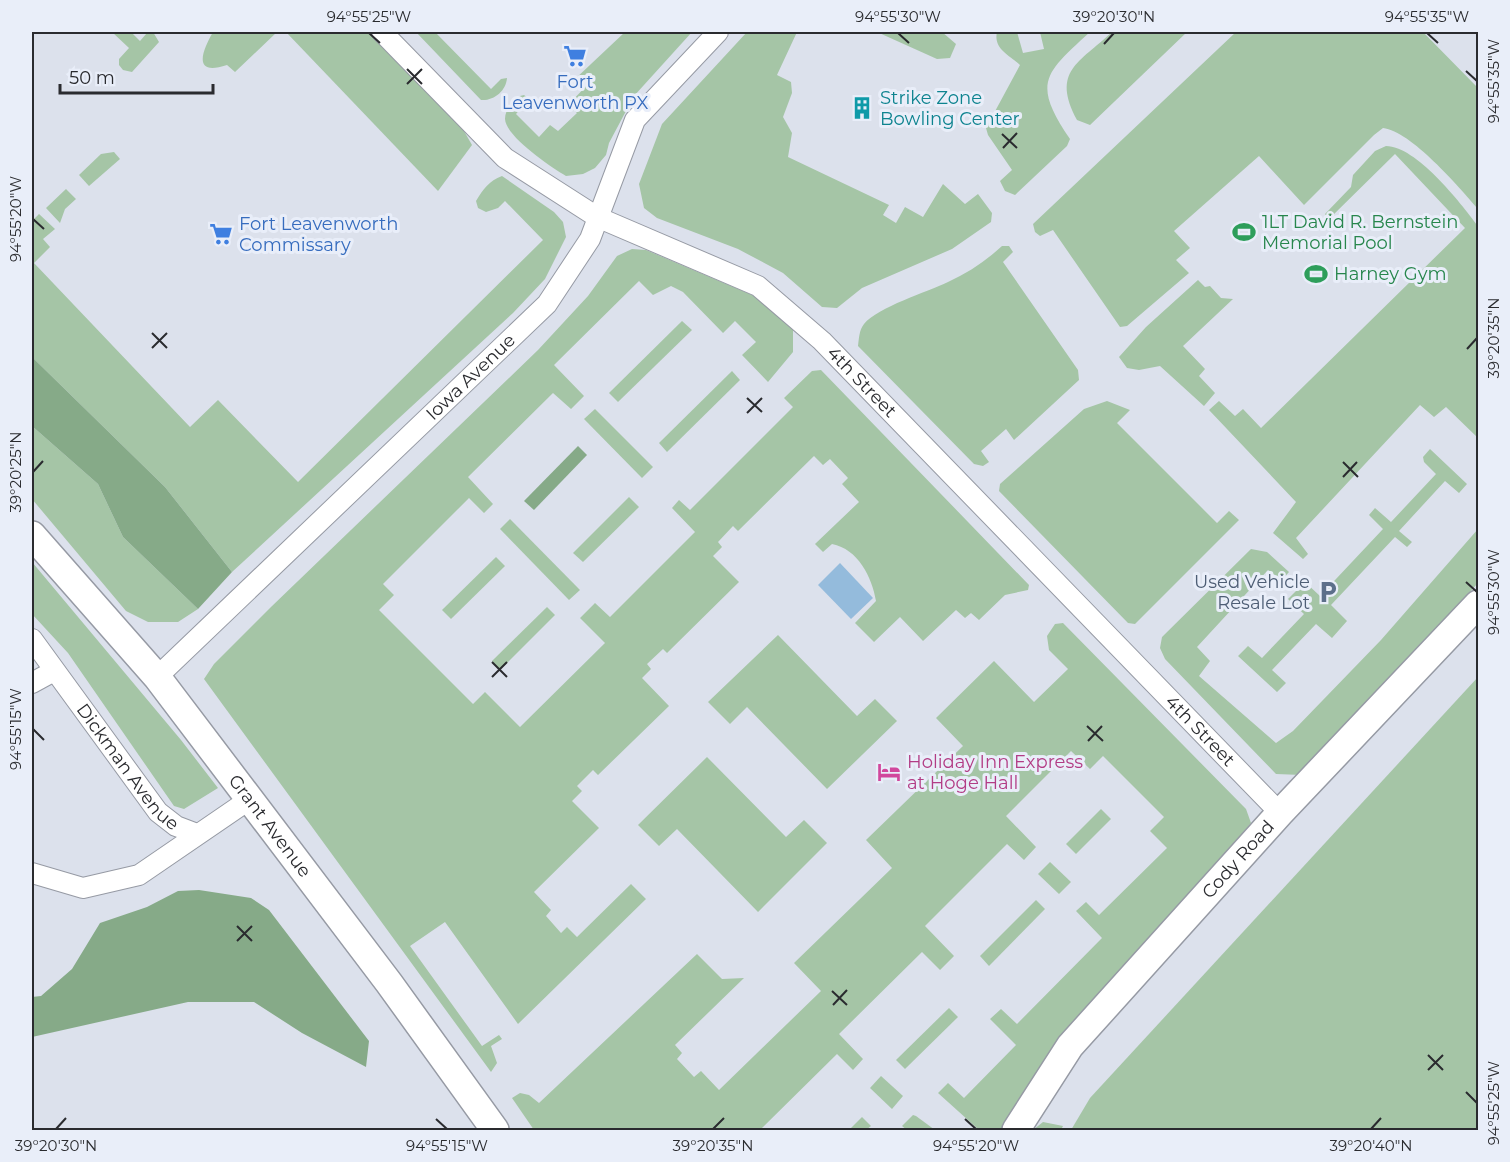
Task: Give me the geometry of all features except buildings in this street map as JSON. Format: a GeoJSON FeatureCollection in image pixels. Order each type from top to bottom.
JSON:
{"type":"FeatureCollection","features":[{"type":"Feature","properties":{"kind":"main road","name":"Grant Avenue"},"geometry":{"type":"LineString","coordinates":[[32,535],[157,677],[389,983],[495,1131]]}},
{"type":"Feature","properties":{"kind":"main road","name":"Cody Road"},"geometry":{"type":"LineString","coordinates":[[1016,1131],[1070,1046],[1280,813],[1479,603]]}},
{"type":"Feature","properties":{"kind":"street","name":"4th Street"},"geometry":{"type":"LineString","coordinates":[[382,32],[505,158],[597,217],[758,285],[822,341],[1280,813]]}},
{"type":"Feature","properties":{"kind":"street","name":"Iowa Avenue"},"geometry":{"type":"LineString","coordinates":[[157,677],[548,304],[590,239],[635,120],[718,32]]}},
{"type":"Feature","properties":{"kind":"street","name":"Dickman Avenue"},"geometry":{"type":"LineString","coordinates":[[32,639],[159,812],[176,826],[197,834],[250,799]]}},
{"type":"Feature","properties":{"kind":"street"},"geometry":{"type":"LineString","coordinates":[[32,683],[54,670]]}},
{"type":"Feature","properties":{"kind":"street"},"geometry":{"type":"LineString","coordinates":[[32,873],[83,888],[139,875],[197,834]]}},
{"type":"Feature","properties":{"kind":"green space"},"geometry":{"type":"Polygon","coordinates":[[[112,32],[131,32],[140,41],[147,33],[153,32],[159,42],[132,72],[123,70],[119,65],[119,59],[129,48],[112,32]]]}},
{"type":"Feature","properties":{"kind":"green space"},"geometry":{"type":"Polygon","coordinates":[[[213,32],[277,32],[235,72],[227,65],[208,68],[204,65],[203,54],[213,32]]]}},
{"type":"Feature","properties":{"kind":"green space"},"geometry":{"type":"Polygon","coordinates":[[[286,32],[369,32],[464,131],[472,145],[438,191],[286,32]]]}},
{"type":"Feature","properties":{"kind":"green space"},"geometry":{"type":"Polygon","coordinates":[[[416,32],[435,32],[491,89],[501,79],[507,78],[502,91],[495,97],[481,100],[416,32]]]}},
{"type":"Feature","properties":{"kind":"green space"},"geometry":{"type":"Polygon","coordinates":[[[625,32],[692,32],[634,96],[609,143],[606,155],[595,168],[583,174],[566,176],[521,143],[507,126],[506,112],[520,96],[524,95],[529,99],[516,114],[539,137],[550,125],[558,131],[577,113],[568,105],[591,81],[574,80],[625,32]]]}},
{"type":"Feature","properties":{"kind":"green space"},"geometry":{"type":"Polygon","coordinates":[[[747,32],[797,32],[777,75],[791,82],[792,93],[783,117],[792,133],[788,157],[889,205],[883,215],[896,223],[905,207],[923,217],[943,184],[965,204],[978,194],[992,213],[991,222],[952,249],[862,288],[837,308],[822,307],[783,273],[738,249],[657,218],[644,208],[639,184],[662,124],[747,32]]]}},
{"type":"Feature","properties":{"kind":"green space"},"geometry":{"type":"Polygon","coordinates":[[[877,32],[942,32],[956,44],[950,58],[937,59],[877,32]]]}},
{"type":"Feature","properties":{"kind":"green space"},"geometry":{"type":"Polygon","coordinates":[[[997,32],[1017,32],[1023,53],[1044,49],[1040,32],[1090,32],[1062,59],[1048,80],[1051,105],[1070,139],[1067,146],[1015,195],[1005,191],[1000,181],[1012,170],[988,135],[986,128],[1020,65],[1000,47],[996,38],[997,32]]]}},
{"type":"Feature","properties":{"kind":"green space"},"geometry":{"type":"Polygon","coordinates":[[[1112,32],[1187,32],[1090,125],[1077,120],[1067,90],[1068,79],[1072,69],[1112,32]]]}},
{"type":"Feature","properties":{"kind":"green space"},"geometry":{"type":"Polygon","coordinates":[[[1236,32],[1423,32],[1478,88],[1478,209],[1447,174],[1420,149],[1394,131],[1383,128],[1304,205],[1259,156],[1174,231],[1190,248],[1176,260],[1189,273],[1127,326],[1120,327],[1053,230],[1040,236],[1035,232],[1033,224],[1236,32]]]}},
{"type":"Feature","properties":{"kind":"green space"},"geometry":{"type":"Polygon","coordinates":[[[1386,146],[1398,148],[1424,165],[1449,190],[1478,226],[1478,438],[1446,407],[1434,417],[1420,405],[1296,538],[1308,554],[1303,559],[1273,533],[1296,502],[1209,410],[1219,401],[1235,416],[1243,409],[1261,428],[1465,228],[1395,154],[1329,219],[1325,214],[1351,187],[1353,175],[1375,151],[1386,146]]]}},
{"type":"Feature","properties":{"kind":"green space"},"geometry":{"type":"Polygon","coordinates":[[[114,152],[120,159],[89,186],[79,175],[101,154],[114,152]]]}},
{"type":"Feature","properties":{"kind":"green space"},"geometry":{"type":"Polygon","coordinates":[[[502,176],[554,212],[563,222],[566,237],[545,279],[513,313],[232,572],[165,487],[32,357],[32,221],[39,214],[55,229],[43,239],[50,247],[34,263],[190,427],[218,400],[298,482],[543,240],[505,201],[498,208],[486,212],[478,208],[476,201],[484,189],[493,180],[502,176]]]}},
{"type":"Feature","properties":{"kind":"green space"},"geometry":{"type":"Polygon","coordinates":[[[66,189],[76,199],[65,209],[60,223],[46,208],[66,189]]]}},
{"type":"Feature","properties":{"kind":"green space"},"geometry":{"type":"Polygon","coordinates":[[[1002,246],[1009,246],[1013,252],[1003,262],[1078,370],[1079,380],[1014,440],[1006,429],[981,451],[989,462],[983,466],[974,464],[858,346],[861,329],[871,318],[891,306],[963,275],[1002,246]]]}},
{"type":"Feature","properties":{"kind":"green space"},"geometry":{"type":"Polygon","coordinates":[[[632,249],[646,250],[757,297],[793,330],[793,352],[768,382],[742,355],[756,342],[735,321],[723,333],[683,292],[671,286],[653,295],[639,281],[554,365],[584,396],[571,409],[553,393],[468,477],[493,504],[484,513],[469,498],[383,584],[394,595],[379,610],[473,704],[485,692],[520,727],[605,643],[580,618],[595,603],[610,617],[695,532],[672,508],[679,500],[690,510],[793,407],[784,398],[812,371],[821,370],[1029,585],[1028,590],[1005,595],[979,620],[971,613],[965,618],[956,610],[923,641],[900,617],[874,642],[855,623],[876,601],[871,583],[862,565],[841,547],[832,544],[823,552],[815,544],[859,502],[842,484],[848,478],[830,459],[823,465],[814,456],[738,531],[733,526],[718,542],[722,547],[713,556],[739,582],[667,653],[663,649],[647,664],[651,669],[642,678],[669,706],[598,775],[593,770],[577,786],[582,791],[572,801],[599,828],[534,892],[551,910],[546,916],[561,933],[567,927],[577,937],[631,884],[646,899],[518,1024],[445,922],[410,946],[482,1046],[499,1035],[502,1039],[491,1046],[497,1063],[491,1072],[204,679],[214,664],[271,607],[538,350],[588,296],[617,256],[632,249]]]}},
{"type":"Feature","properties":{"kind":"green space"},"geometry":{"type":"Polygon","coordinates":[[[1198,280],[1205,287],[1210,286],[1221,298],[1233,299],[1183,346],[1205,369],[1199,376],[1215,393],[1204,406],[1160,366],[1139,370],[1127,368],[1119,357],[1146,327],[1198,280]]]}},
{"type":"Feature","properties":{"kind":"green space"},"geometry":{"type":"Polygon","coordinates":[[[682,321],[692,330],[618,402],[609,393],[682,321]]]}},
{"type":"Feature","properties":{"kind":"green space"},"geometry":{"type":"Polygon","coordinates":[[[32,357],[165,487],[232,572],[198,609],[123,537],[98,484],[32,426],[32,357]]]}},
{"type":"Feature","properties":{"kind":"green space"},"geometry":{"type":"Polygon","coordinates":[[[732,371],[740,380],[667,452],[659,443],[732,371]]]}},
{"type":"Feature","properties":{"kind":"green space"},"geometry":{"type":"Polygon","coordinates":[[[1107,401],[1130,410],[1117,423],[1217,523],[1229,511],[1239,520],[1135,624],[1128,623],[999,491],[1000,484],[1084,409],[1107,401]]]}},
{"type":"Feature","properties":{"kind":"green space"},"geometry":{"type":"Polygon","coordinates":[[[595,409],[653,467],[642,478],[584,419],[595,409]]]}},
{"type":"Feature","properties":{"kind":"green space"},"geometry":{"type":"Polygon","coordinates":[[[32,426],[98,484],[123,537],[198,609],[178,622],[148,622],[126,611],[32,499],[32,426]]]}},
{"type":"Feature","properties":{"kind":"green space"},"geometry":{"type":"Polygon","coordinates":[[[578,446],[587,455],[534,510],[524,501],[578,446]]]}},
{"type":"Feature","properties":{"kind":"green space"},"geometry":{"type":"Polygon","coordinates":[[[1430,449],[1467,484],[1459,493],[1445,481],[1399,531],[1412,542],[1407,547],[1395,537],[1331,605],[1347,621],[1332,638],[1316,624],[1272,670],[1286,683],[1277,692],[1238,656],[1248,646],[1262,658],[1304,614],[1288,599],[1305,582],[1320,596],[1383,529],[1369,515],[1375,508],[1391,522],[1436,474],[1424,462],[1423,457],[1430,449]]]}},
{"type":"Feature","properties":{"kind":"green space"},"geometry":{"type":"Polygon","coordinates":[[[629,497],[639,507],[583,562],[573,553],[629,497]]]}},
{"type":"Feature","properties":{"kind":"green space"},"geometry":{"type":"Polygon","coordinates":[[[510,519],[580,590],[569,600],[500,529],[510,519]]]}},
{"type":"Feature","properties":{"kind":"green space"},"geometry":{"type":"Polygon","coordinates":[[[1478,529],[1478,583],[1302,775],[1276,774],[1165,659],[1160,648],[1162,637],[1251,549],[1267,552],[1289,572],[1282,580],[1268,570],[1197,647],[1210,661],[1199,676],[1276,743],[1293,731],[1381,640],[1478,529]]]}},
{"type":"Feature","properties":{"kind":"green space"},"geometry":{"type":"Polygon","coordinates":[[[496,557],[505,566],[451,619],[442,610],[496,557]]]}},
{"type":"Feature","properties":{"kind":"green space"},"geometry":{"type":"Polygon","coordinates":[[[32,562],[181,740],[218,788],[184,809],[174,806],[68,653],[32,614],[32,562]]]}},
{"type":"Feature","properties":{"kind":"green space"},"geometry":{"type":"Polygon","coordinates":[[[547,607],[555,615],[500,670],[492,661],[547,607]]]}},
{"type":"Feature","properties":{"kind":"green space"},"geometry":{"type":"Polygon","coordinates":[[[1063,623],[1246,809],[1251,823],[1095,1008],[1001,1130],[978,1129],[938,1093],[948,1083],[964,1098],[1016,1045],[990,1019],[1001,1009],[1017,1024],[1102,938],[1076,911],[1086,902],[1099,915],[1167,848],[1150,831],[1164,817],[1103,756],[1090,769],[1071,751],[1006,816],[1036,847],[1024,860],[1007,844],[925,926],[954,956],[940,970],[922,952],[839,1034],[863,1059],[853,1070],[837,1054],[760,1130],[534,1130],[512,1098],[520,1093],[529,1095],[539,1103],[697,954],[722,979],[744,978],[675,1045],[682,1053],[677,1059],[694,1077],[701,1071],[719,1090],[821,991],[794,963],[892,868],[866,840],[963,746],[936,718],[994,661],[1034,702],[1068,669],[1049,650],[1047,636],[1055,624],[1063,623]]]}},
{"type":"Feature","properties":{"kind":"green space"},"geometry":{"type":"Polygon","coordinates":[[[778,635],[857,716],[875,699],[897,721],[827,789],[747,707],[730,724],[708,702],[778,635]]]}},
{"type":"Feature","properties":{"kind":"green space"},"geometry":{"type":"Polygon","coordinates":[[[1478,677],[1478,1130],[1071,1130],[1090,1098],[1478,677]]]}},
{"type":"Feature","properties":{"kind":"green space"},"geometry":{"type":"Polygon","coordinates":[[[707,757],[786,837],[804,820],[827,843],[758,912],[677,829],[659,846],[638,825],[707,757]]]}},
{"type":"Feature","properties":{"kind":"green space"},"geometry":{"type":"Polygon","coordinates":[[[1101,809],[1111,819],[1076,854],[1066,844],[1101,809]]]}},
{"type":"Feature","properties":{"kind":"green space"},"geometry":{"type":"Polygon","coordinates":[[[1050,862],[1071,882],[1059,894],[1038,874],[1050,862]]]}},
{"type":"Feature","properties":{"kind":"green space"},"geometry":{"type":"Polygon","coordinates":[[[199,890],[251,898],[269,910],[369,1041],[366,1067],[302,1033],[254,1002],[188,1002],[32,1037],[32,997],[41,996],[72,969],[100,923],[147,907],[178,891],[199,890]]]}},
{"type":"Feature","properties":{"kind":"green space"},"geometry":{"type":"Polygon","coordinates":[[[1036,900],[1045,909],[989,966],[980,956],[1036,900]]]}},
{"type":"Feature","properties":{"kind":"green space"},"geometry":{"type":"Polygon","coordinates":[[[949,1008],[958,1017],[905,1069],[896,1060],[949,1008]]]}},
{"type":"Feature","properties":{"kind":"green space"},"geometry":{"type":"Polygon","coordinates":[[[881,1076],[903,1096],[892,1109],[870,1088],[881,1076]]]}},
{"type":"Feature","properties":{"kind":"green space"},"geometry":{"type":"Polygon","coordinates":[[[913,1115],[935,1130],[907,1130],[902,1126],[913,1115]]]}},
{"type":"Feature","properties":{"kind":"green space"},"geometry":{"type":"Polygon","coordinates":[[[862,1117],[871,1126],[866,1130],[849,1130],[862,1117]]]}},
{"type":"Feature","properties":{"kind":"green space"},"geometry":{"type":"Polygon","coordinates":[[[1043,1122],[1063,1126],[1061,1130],[1033,1130],[1043,1122]]]}},
{"type":"Feature","properties":{"kind":"water"},"geometry":{"type":"Polygon","coordinates":[[[840,563],[873,598],[851,619],[818,585],[840,563]]]}},
{"type":"Feature","properties":{"kind":"place","name":"Fort Leavenworth PX"},"geometry":{"type":"Point","coordinates":[575,56]}},
{"type":"Feature","properties":{"kind":"place","name":"Strike Zone Bowling Center"},"geometry":{"type":"Point","coordinates":[862,108]}},
{"type":"Feature","properties":{"kind":"place","name":"1LT David R. Bernstein Memorial Pool"},"geometry":{"type":"Point","coordinates":[1244,232]}},
{"type":"Feature","properties":{"kind":"place","name":"Fort Leavenworth Commissary"},"geometry":{"type":"Point","coordinates":[221,234]}},
{"type":"Feature","properties":{"kind":"place","name":"Harney Gym"},"geometry":{"type":"Point","coordinates":[1316,274]}},
{"type":"Feature","properties":{"kind":"place","name":"Used Vehicle Resale Lot"},"geometry":{"type":"Point","coordinates":[1328,592]}},
{"type":"Feature","properties":{"kind":"place","name":"Holiday Inn Express at Hoge Hall"},"geometry":{"type":"Point","coordinates":[889,772]}}]}
